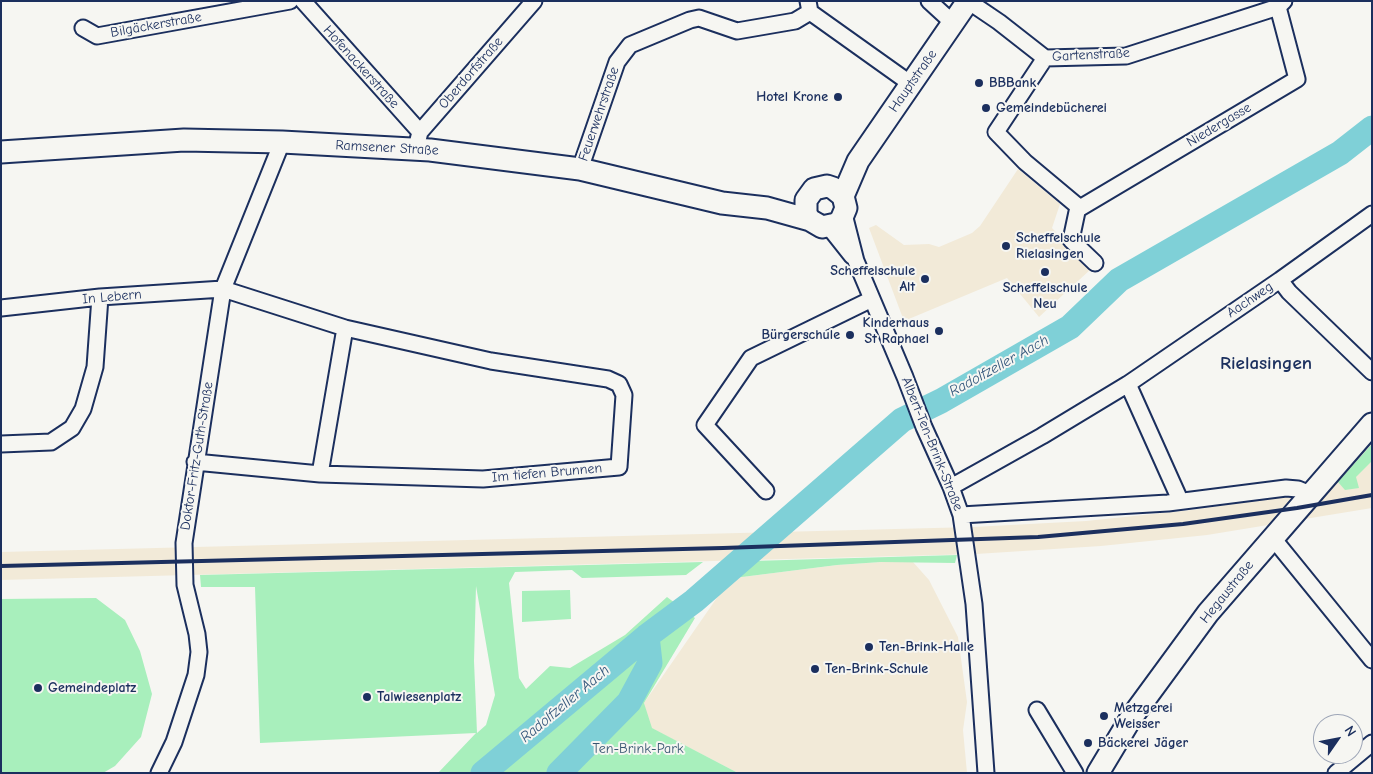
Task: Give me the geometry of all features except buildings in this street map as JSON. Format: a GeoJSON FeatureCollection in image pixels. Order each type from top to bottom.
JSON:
{"type":"FeatureCollection","features":[{"type":"Feature","properties":{"kind":"main road","name":"Hauptstraße"},"geometry":{"type":"LineString","coordinates":[[827,206],[968,1]]}},
{"type":"Feature","properties":{"kind":"main road","name":"Ramsener Straße"},"geometry":{"type":"LineString","coordinates":[[1,152],[184,140],[282,142],[418,140],[580,169],[722,203],[767,208],[827,206]]}},
{"type":"Feature","properties":{"kind":"main road","name":"Hegaustraße"},"geometry":{"type":"LineString","coordinates":[[1098,773],[1132,718],[1208,613],[1372,424]]}},
{"type":"Feature","properties":{"kind":"street","name":"Bilgäckerstraße"},"geometry":{"type":"LineString","coordinates":[[83,28],[97,36],[290,1]]}},
{"type":"Feature","properties":{"kind":"street","name":"Hofenackerstraße"},"geometry":{"type":"LineString","coordinates":[[303,1],[418,140]]}},
{"type":"Feature","properties":{"kind":"street","name":"Oberdorfstraße"},"geometry":{"type":"LineString","coordinates":[[418,140],[534,1]]}},
{"type":"Feature","properties":{"kind":"street"},"geometry":{"type":"LineString","coordinates":[[929,1],[953,23]]}},
{"type":"Feature","properties":{"kind":"street","name":"Gartenstraße"},"geometry":{"type":"LineString","coordinates":[[968,1],[1000,22],[1045,58],[1126,56],[1281,4]]}},
{"type":"Feature","properties":{"kind":"street","name":"Niedergasse"},"geometry":{"type":"LineString","coordinates":[[1078,206],[1080,208],[1297,78],[1281,4]]}},
{"type":"Feature","properties":{"kind":"street","name":"Feuerwehrstraße"},"geometry":{"type":"LineString","coordinates":[[580,169],[617,62],[630,45],[690,20],[699,18],[737,30],[795,21],[809,7],[911,84]]}},
{"type":"Feature","properties":{"kind":"street"},"geometry":{"type":"LineString","coordinates":[[1045,58],[996,132],[1025,162],[1078,206],[1071,240],[1095,263]]}},
{"type":"Feature","properties":{"kind":"street","name":"Doktor-Fritz-Guth-Straße"},"geometry":{"type":"LineString","coordinates":[[159,773],[174,742],[196,674],[199,652],[185,585],[184,543],[223,289],[282,142]]}},
{"type":"Feature","properties":{"kind":"street","name":"Albert-Ten-Brink-Straße"},"geometry":{"type":"LineString","coordinates":[[827,206],[856,261],[961,515],[974,604],[986,773]]}},
{"type":"Feature","properties":{"kind":"street","name":"Aachweg"},"geometry":{"type":"LineString","coordinates":[[951,487],[1042,436],[1128,384],[1280,280],[1372,214]]}},
{"type":"Feature","properties":{"kind":"street"},"geometry":{"type":"LineString","coordinates":[[1280,280],[1302,305],[1372,372]]}},
{"type":"Feature","properties":{"kind":"street","name":"In Lebern"},"geometry":{"type":"LineString","coordinates":[[1,308],[100,298],[223,289]]}},
{"type":"Feature","properties":{"kind":"street","name":"Im tiefen Brunnen"},"geometry":{"type":"LineString","coordinates":[[195,462],[320,474],[483,479],[620,467],[624,395],[619,384],[608,379],[491,361],[345,328],[223,289]]}},
{"type":"Feature","properties":{"kind":"street"},"geometry":{"type":"LineString","coordinates":[[1,444],[51,442],[72,428],[83,409],[95,368],[100,298]]}},
{"type":"Feature","properties":{"kind":"street"},"geometry":{"type":"LineString","coordinates":[[766,491],[705,425],[751,358],[872,299]]}},
{"type":"Feature","properties":{"kind":"street"},"geometry":{"type":"LineString","coordinates":[[320,474],[345,328]]}},
{"type":"Feature","properties":{"kind":"street"},"geometry":{"type":"LineString","coordinates":[[1128,384],[1180,500]]}},
{"type":"Feature","properties":{"kind":"street"},"geometry":{"type":"LineString","coordinates":[[961,515],[1168,504],[1180,500],[1286,488],[1298,489],[1310,494]]}},
{"type":"Feature","properties":{"kind":"street"},"geometry":{"type":"LineString","coordinates":[[1272,537],[1372,660]]}},
{"type":"Feature","properties":{"kind":"street"},"geometry":{"type":"LineString","coordinates":[[1037,710],[1075,773]]}},
{"type":"Feature","properties":{"kind":"street"},"geometry":{"type":"LineString","coordinates":[[1336,773],[1372,744]]}},
{"type":"Feature","properties":{"kind":"shaded area","name":"Scheffelschule Rielasingen"},"geometry":{"type":"Polygon","coordinates":[[[1018,169],[1060,204],[1052,228],[1091,269],[1039,317],[1007,278],[904,321],[869,228],[876,225],[904,245],[929,244],[939,247],[972,233],[980,226],[1018,169]]]}},
{"type":"Feature","properties":{"kind":"shaded area"},"geometry":{"type":"Polygon","coordinates":[[[1372,442],[1372,508],[1207,535],[1101,546],[976,554],[1,580],[1,552],[973,527],[1086,521],[1192,510],[1329,490],[1372,442]]]}},
{"type":"Feature","properties":{"kind":"shaded area","name":"Ten-Brink-Schule"},"geometry":{"type":"Polygon","coordinates":[[[913,562],[929,580],[958,637],[967,702],[963,730],[967,773],[738,773],[649,727],[644,703],[723,589],[734,578],[837,565],[913,562]]]}},
{"type":"Feature","properties":{"kind":"green space"},"geometry":{"type":"Polygon","coordinates":[[[1372,444],[1372,461],[1356,477],[1359,488],[1345,490],[1338,482],[1372,444]]]}},
{"type":"Feature","properties":{"kind":"green space"},"geometry":{"type":"Polygon","coordinates":[[[957,555],[955,563],[881,562],[837,565],[734,578],[752,561],[957,555]]]}},
{"type":"Feature","properties":{"kind":"green space","name":"Ten-Brink-Park"},"geometry":{"type":"Polygon","coordinates":[[[703,562],[686,575],[582,578],[572,570],[515,572],[509,583],[519,678],[526,689],[550,666],[570,668],[625,635],[667,597],[695,618],[644,703],[652,728],[738,773],[438,773],[476,733],[260,743],[255,587],[201,587],[200,575],[703,562]],[[476,586],[474,661],[477,733],[486,725],[495,695],[476,586]]]}},
{"type":"Feature","properties":{"kind":"green space"},"geometry":{"type":"Polygon","coordinates":[[[570,590],[571,619],[522,622],[522,591],[570,590]]]}},
{"type":"Feature","properties":{"kind":"green space"},"geometry":{"type":"Polygon","coordinates":[[[96,598],[125,620],[140,651],[152,694],[141,737],[115,766],[103,773],[1,773],[1,599],[96,598]]]}},
{"type":"Feature","properties":{"kind":"waterway","name":"Radolfzeller Aach"},"geometry":{"type":"LineString","coordinates":[[483,773],[647,636],[694,601],[902,420],[941,401],[1070,327],[1119,280],[1340,153],[1372,128]]}},
{"type":"Feature","properties":{"kind":"waterway","name":"Radolfzeller Aach"},"geometry":{"type":"LineString","coordinates":[[559,773],[629,702],[650,663],[647,636]]}},
{"type":"Feature","properties":{"kind":"railway"},"geometry":{"type":"LineString","coordinates":[[1,566],[723,548],[1038,537],[1183,524],[1372,495]]}},
{"type":"Feature","properties":{"kind":"place","name":"BBBank"},"geometry":{"type":"Point","coordinates":[979,83]}},
{"type":"Feature","properties":{"kind":"place","name":"Hotel Krone"},"geometry":{"type":"Point","coordinates":[838,97]}},
{"type":"Feature","properties":{"kind":"place","name":"Gemeindebücherei"},"geometry":{"type":"Point","coordinates":[986,108]}},
{"type":"Feature","properties":{"kind":"place","name":"Scheffelschule Rielasingen"},"geometry":{"type":"Point","coordinates":[1006,246]}},
{"type":"Feature","properties":{"kind":"place","name":"Scheffelschule Neu"},"geometry":{"type":"Point","coordinates":[1045,272]}},
{"type":"Feature","properties":{"kind":"place","name":"Scheffelschule Alt"},"geometry":{"type":"Point","coordinates":[925,279]}},
{"type":"Feature","properties":{"kind":"place","name":"Kinderhaus St Raphael"},"geometry":{"type":"Point","coordinates":[939,331]}},
{"type":"Feature","properties":{"kind":"place","name":"Bürgerschule"},"geometry":{"type":"Point","coordinates":[850,335]}},
{"type":"Feature","properties":{"kind":"place","name":"Ten-Brink-Halle"},"geometry":{"type":"Point","coordinates":[869,647]}},
{"type":"Feature","properties":{"kind":"place","name":"Ten-Brink-Schule"},"geometry":{"type":"Point","coordinates":[815,669]}},
{"type":"Feature","properties":{"kind":"place","name":"Gemeindeplatz"},"geometry":{"type":"Point","coordinates":[38,688]}},
{"type":"Feature","properties":{"kind":"place","name":"Talwiesenplatz"},"geometry":{"type":"Point","coordinates":[367,697]}},
{"type":"Feature","properties":{"kind":"place","name":"Metzgerei Weisser"},"geometry":{"type":"Point","coordinates":[1104,716]}},
{"type":"Feature","properties":{"kind":"place","name":"Bäckerei Jäger"},"geometry":{"type":"Point","coordinates":[1088,743]}},
{"type":"Feature","properties":{"kind":"district","name":"Rielasingen"},"geometry":{"type":"Point","coordinates":[1266,364]}}]}
